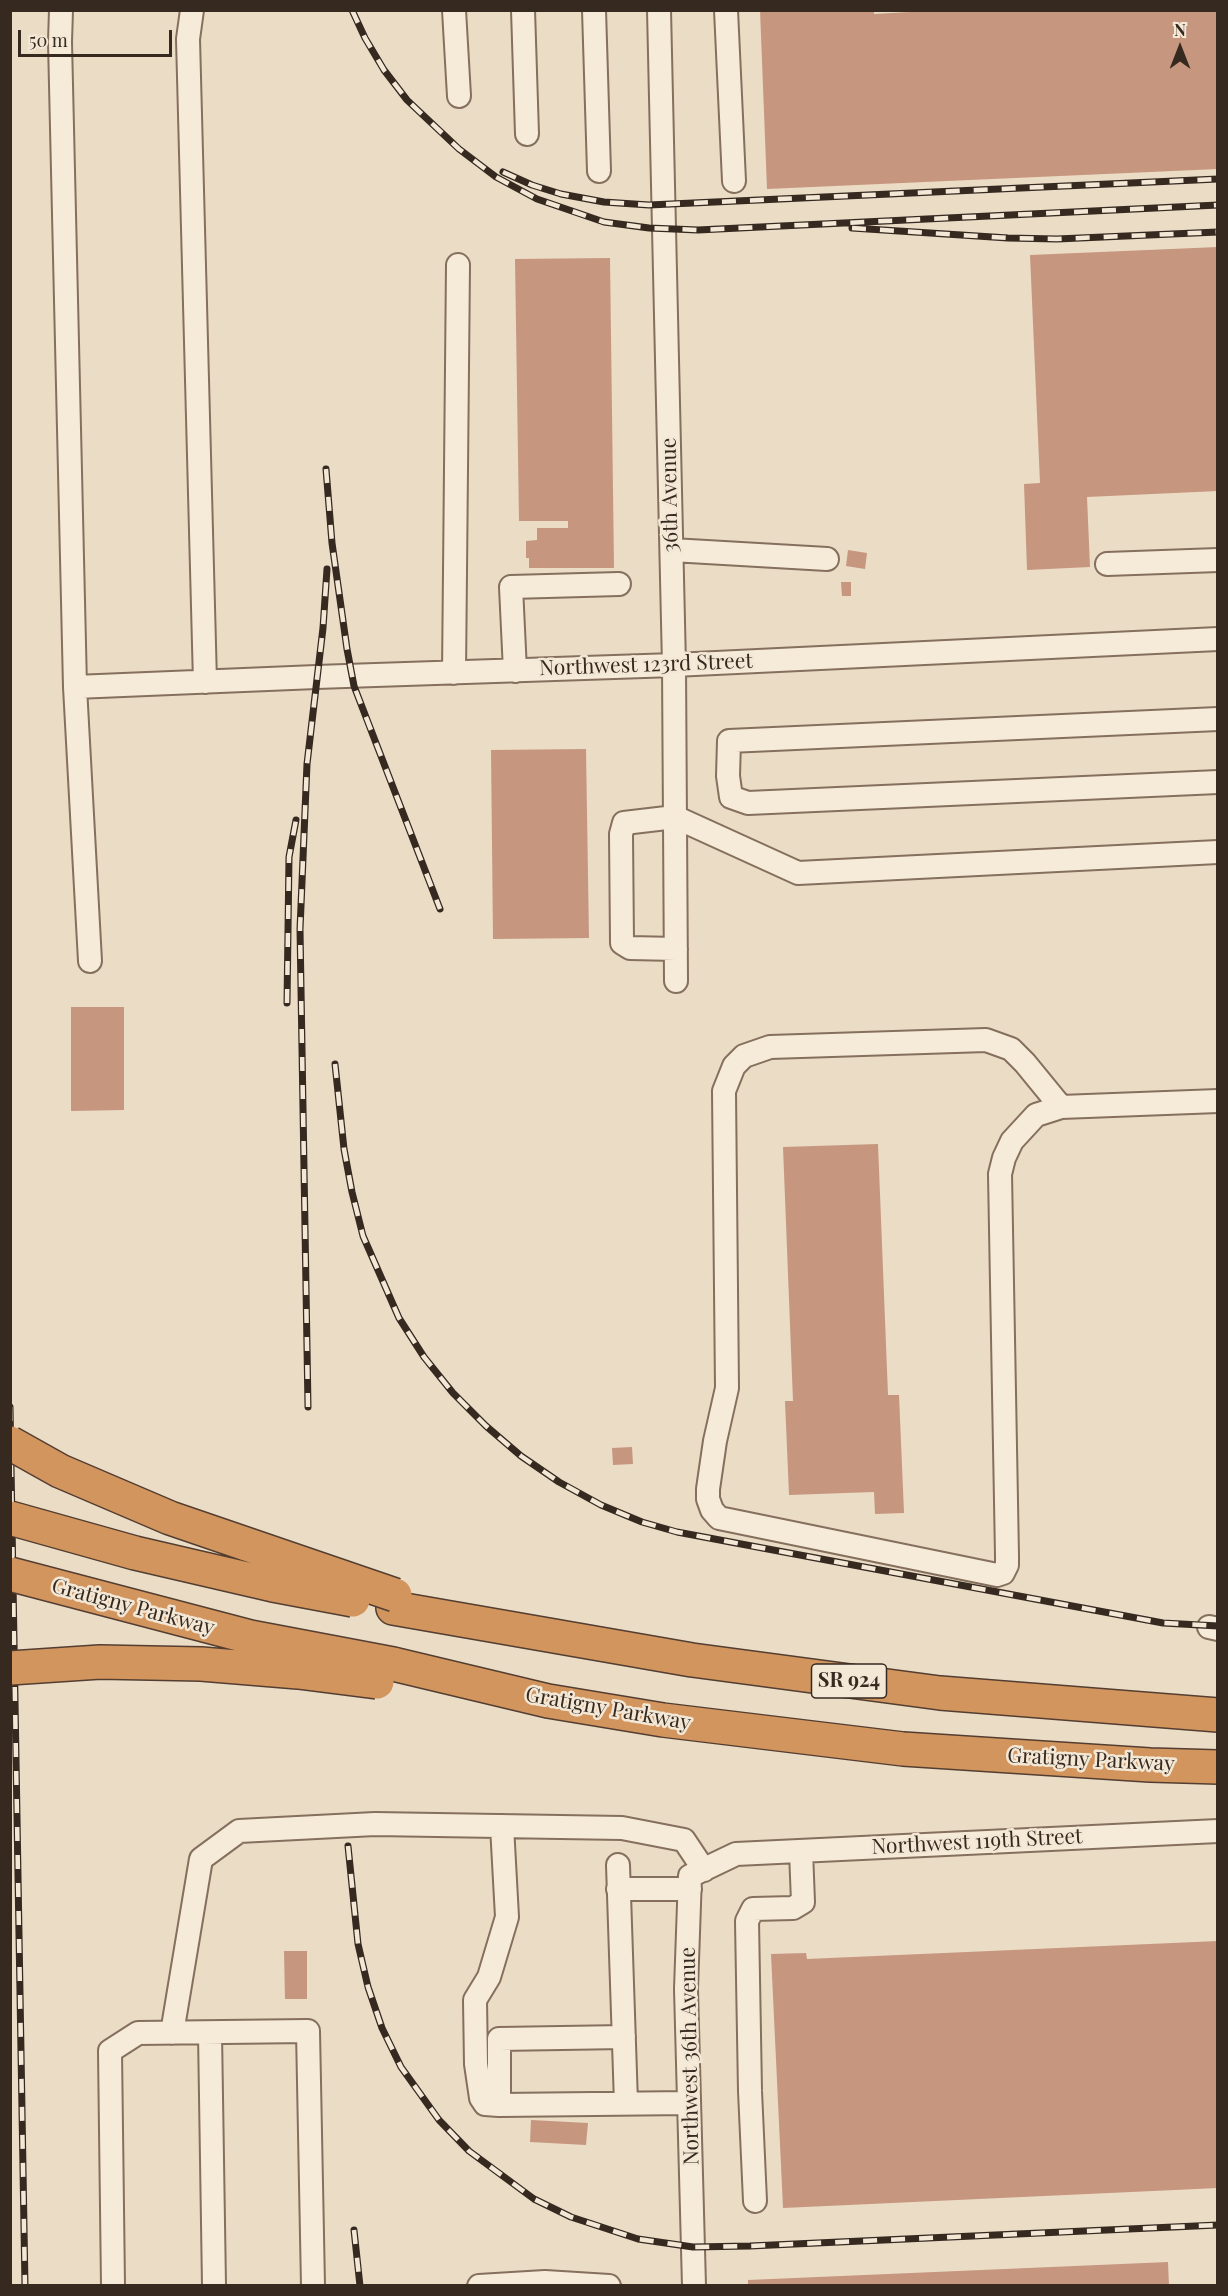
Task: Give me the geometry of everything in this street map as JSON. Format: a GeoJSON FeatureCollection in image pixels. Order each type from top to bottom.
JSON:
{"type":"FeatureCollection","features":[{"type":"Feature","properties":{"kind":"highway"},"geometry":{"type":"LineString","coordinates":[[10,1443],[60,1471],[170,1518],[394,1602]]}},
{"type":"Feature","properties":{"kind":"highway"},"geometry":{"type":"LineString","coordinates":[[10,1518],[135,1553],[273,1585],[394,1602]]}},
{"type":"Feature","properties":{"kind":"highway","name":"Gratigny Parkway"},"geometry":{"type":"LineString","coordinates":[[10,1574],[393,1674],[663,1720],[903,1749],[1150,1765],[1218,1767]]}},
{"type":"Feature","properties":{"kind":"highway","name":"SR 924"},"geometry":{"type":"LineString","coordinates":[[394,1602],[484,1625],[692,1660],[940,1694],[1218,1715]]}},
{"type":"Feature","properties":{"kind":"highway"},"geometry":{"type":"LineString","coordinates":[[10,1668],[100,1662],[201,1664],[298,1672],[393,1674]]}},
{"type":"Feature","properties":{"kind":"street"},"geometry":{"type":"LineString","coordinates":[[61,10],[75,687],[90,961]]}},
{"type":"Feature","properties":{"kind":"street"},"geometry":{"type":"LineString","coordinates":[[192,10],[188,39],[205,682]]}},
{"type":"Feature","properties":{"kind":"street"},"geometry":{"type":"LineString","coordinates":[[454,10],[459,96]]}},
{"type":"Feature","properties":{"kind":"street"},"geometry":{"type":"LineString","coordinates":[[523,10],[527,134]]}},
{"type":"Feature","properties":{"kind":"street"},"geometry":{"type":"LineString","coordinates":[[594,10],[599,171]]}},
{"type":"Feature","properties":{"kind":"street","name":"36th Avenue"},"geometry":{"type":"LineString","coordinates":[[659,10],[672,550],[676,981]]}},
{"type":"Feature","properties":{"kind":"street"},"geometry":{"type":"LineString","coordinates":[[726,10],[734,181]]}},
{"type":"Feature","properties":{"kind":"street"},"geometry":{"type":"LineString","coordinates":[[454,673],[458,265]]}},
{"type":"Feature","properties":{"kind":"street"},"geometry":{"type":"LineString","coordinates":[[672,550],[827,559]]}},
{"type":"Feature","properties":{"kind":"street"},"geometry":{"type":"LineString","coordinates":[[1107,564],[1218,560]]}},
{"type":"Feature","properties":{"kind":"street"},"geometry":{"type":"LineString","coordinates":[[515,670],[511,588],[619,584]]}},
{"type":"Feature","properties":{"kind":"street","name":"Northwest 123rd Street"},"geometry":{"type":"LineString","coordinates":[[75,687],[674,665],[1218,639]]}},
{"type":"Feature","properties":{"kind":"street"},"geometry":{"type":"LineString","coordinates":[[1218,719],[729,741],[728,776],[731,797],[748,803],[1218,782]]}},
{"type":"Feature","properties":{"kind":"street"},"geometry":{"type":"LineString","coordinates":[[676,949],[630,948],[622,943],[621,834],[624,823],[675,817],[798,873],[1218,852]]}},
{"type":"Feature","properties":{"kind":"street"},"geometry":{"type":"LineString","coordinates":[[1061,1107],[1011,1049],[986,1040],[770,1047],[744,1056],[734,1066],[724,1091],[727,1388],[708,1489],[708,1500],[712,1510],[719,1518],[997,1575],[1003,1573],[1008,1556],[1000,1174],[1004,1158],[1012,1141],[1036,1115],[1061,1107],[1218,1101]]}},
{"type":"Feature","properties":{"kind":"street"},"geometry":{"type":"LineString","coordinates":[[172,2033],[201,1859],[239,1831],[375,1824],[622,1828],[684,1840],[704,1870],[690,1876],[690,1889],[618,1889]]}},
{"type":"Feature","properties":{"kind":"street"},"geometry":{"type":"LineString","coordinates":[[502,1826],[507,1917],[489,1977],[475,2000],[476,2064],[481,2098],[485,2104],[689,2103]]}},
{"type":"Feature","properties":{"kind":"street","name":"Northwest 119th Street"},"geometry":{"type":"LineString","coordinates":[[704,1870],[736,1854],[1218,1831]]}},
{"type":"Feature","properties":{"kind":"street"},"geometry":{"type":"LineString","coordinates":[[755,2201],[750,2091],[747,1921],[753,1909],[793,1908],[802,1902],[801,1851]]}},
{"type":"Feature","properties":{"kind":"street"},"geometry":{"type":"LineString","coordinates":[[618,1865],[626,2103]]}},
{"type":"Feature","properties":{"kind":"street","name":"Northwest 36th Avenue"},"geometry":{"type":"LineString","coordinates":[[690,1889],[686,1989],[694,2286]]}},
{"type":"Feature","properties":{"kind":"street"},"geometry":{"type":"LineString","coordinates":[[113,2286],[110,2051],[138,2033],[308,2031],[313,2286]]}},
{"type":"Feature","properties":{"kind":"street"},"geometry":{"type":"LineString","coordinates":[[210,2032],[214,2286]]}},
{"type":"Feature","properties":{"kind":"street"},"geometry":{"type":"LineString","coordinates":[[499,2105],[499,2039],[624,2037]]}},
{"type":"Feature","properties":{"kind":"street"},"geometry":{"type":"LineString","coordinates":[[479,2286],[545,2282],[609,2286]]}},
{"type":"Feature","properties":{"kind":"building"},"geometry":{"type":"Polygon","coordinates":[[[760,10],[874,10],[874,14],[945,10],[1218,10],[1218,169],[767,189],[760,10]]]}},
{"type":"Feature","properties":{"kind":"building"},"geometry":{"type":"Polygon","coordinates":[[[1218,247],[1218,491],[1087,497],[1090,567],[1027,570],[1024,484],[1040,483],[1030,255],[1218,247]]]}},
{"type":"Feature","properties":{"kind":"building"},"geometry":{"type":"Polygon","coordinates":[[[610,258],[614,568],[529,568],[529,558],[526,558],[526,541],[537,540],[537,528],[568,528],[568,521],[519,521],[515,259],[610,258]]]}},
{"type":"Feature","properties":{"kind":"building"},"geometry":{"type":"Polygon","coordinates":[[[848,550],[867,553],[865,569],[846,566],[848,550]]]}},
{"type":"Feature","properties":{"kind":"building"},"geometry":{"type":"Polygon","coordinates":[[[841,582],[851,582],[851,596],[842,596],[841,582]]]}},
{"type":"Feature","properties":{"kind":"building"},"geometry":{"type":"Polygon","coordinates":[[[586,749],[589,938],[493,939],[491,750],[586,749]]]}},
{"type":"Feature","properties":{"kind":"building"},"geometry":{"type":"Polygon","coordinates":[[[71,1007],[124,1007],[124,1110],[71,1111],[71,1007]]]}},
{"type":"Feature","properties":{"kind":"building"},"geometry":{"type":"Polygon","coordinates":[[[878,1144],[888,1395],[899,1395],[904,1513],[875,1514],[874,1492],[789,1495],[785,1401],[793,1401],[783,1147],[878,1144]]]}},
{"type":"Feature","properties":{"kind":"building"},"geometry":{"type":"Polygon","coordinates":[[[632,1447],[633,1464],[613,1465],[612,1448],[632,1447]]]}},
{"type":"Feature","properties":{"kind":"building"},"geometry":{"type":"Polygon","coordinates":[[[1218,1941],[1218,2188],[783,2208],[771,1954],[806,1953],[807,1959],[1218,1941]]]}},
{"type":"Feature","properties":{"kind":"building"},"geometry":{"type":"Polygon","coordinates":[[[284,1951],[307,1951],[307,1999],[285,1999],[284,1951]]]}},
{"type":"Feature","properties":{"kind":"building"},"geometry":{"type":"Polygon","coordinates":[[[531,2120],[588,2123],[586,2145],[530,2142],[531,2120]]]}},
{"type":"Feature","properties":{"kind":"building"},"geometry":{"type":"Polygon","coordinates":[[[1168,2262],[1169,2286],[748,2286],[748,2280],[1168,2262]]]}},
{"type":"Feature","properties":{"kind":"railway"},"geometry":{"type":"LineString","coordinates":[[352,10],[384,70],[407,100],[459,149],[496,177],[537,199],[604,222],[649,228],[698,230],[1218,205]]}},
{"type":"Feature","properties":{"kind":"railway"},"geometry":{"type":"LineString","coordinates":[[503,172],[532,185],[561,194],[604,202],[649,205],[1218,179]]}},
{"type":"Feature","properties":{"kind":"railway"},"geometry":{"type":"LineString","coordinates":[[852,228],[1057,239],[1218,232]]}},
{"type":"Feature","properties":{"kind":"railway"},"geometry":{"type":"LineString","coordinates":[[326,469],[332,543],[354,686],[440,909]]}},
{"type":"Feature","properties":{"kind":"railway"},"geometry":{"type":"LineString","coordinates":[[308,1407],[300,929],[307,764],[323,628],[327,569]]}},
{"type":"Feature","properties":{"kind":"railway"},"geometry":{"type":"LineString","coordinates":[[287,1003],[289,857],[296,820]]}},
{"type":"Feature","properties":{"kind":"railway"},"geometry":{"type":"LineString","coordinates":[[335,1064],[344,1149],[363,1236],[399,1318],[424,1357],[453,1393],[521,1456],[559,1482],[601,1505],[642,1522],[677,1532],[1163,1623],[1218,1626]]}},
{"type":"Feature","properties":{"kind":"railway"},"geometry":{"type":"LineString","coordinates":[[10,1407],[25,2286]]}},
{"type":"Feature","properties":{"kind":"railway"},"geometry":{"type":"LineString","coordinates":[[348,1846],[358,1944],[368,1987],[382,2028],[401,2067],[439,2120],[469,2151],[534,2199],[571,2217],[638,2239],[693,2247],[1218,2225]]}},
{"type":"Feature","properties":{"kind":"railway"},"geometry":{"type":"LineString","coordinates":[[354,2230],[360,2286]]}}]}
